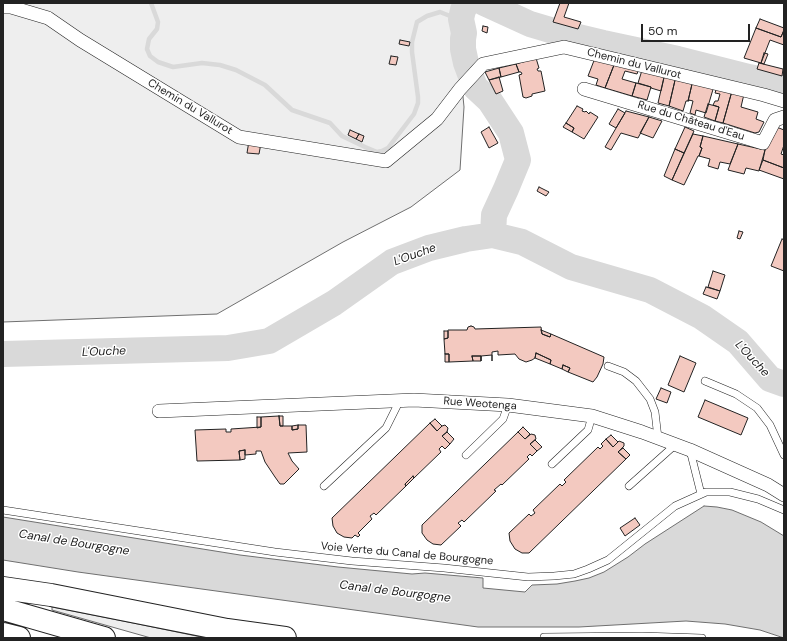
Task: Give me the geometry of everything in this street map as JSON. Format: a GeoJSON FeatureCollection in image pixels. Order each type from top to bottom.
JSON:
{"type":"FeatureCollection","features":[{"type":"Feature","properties":{"kind":"highway"},"geometry":{"type":"LineString","coordinates":[[3,588],[51,595],[227,630],[285,638]]}},
{"type":"Feature","properties":{"kind":"highway"},"geometry":{"type":"LineString","coordinates":[[3,609],[104,638]]}},
{"type":"Feature","properties":{"kind":"highway"},"geometry":{"type":"LineString","coordinates":[[3,634],[18,638]]}},
{"type":"Feature","properties":{"kind":"street","name":"Chemin du Vallurot"},"geometry":{"type":"LineString","coordinates":[[3,7],[11,7],[48,18],[80,40],[239,137],[386,161],[436,119],[460,89],[483,64],[564,47],[784,101]]}},
{"type":"Feature","properties":{"kind":"street","name":"Rue du Château d'Eau"},"geometry":{"type":"LineString","coordinates":[[584,89],[763,143],[775,120],[784,117]]}},
{"type":"Feature","properties":{"kind":"street","name":"Rue Weotenga"},"geometry":{"type":"LineString","coordinates":[[159,411],[400,400],[508,405],[592,416],[690,450],[783,492]]}},
{"type":"Feature","properties":{"kind":"lane"},"geometry":{"type":"LineString","coordinates":[[608,366],[624,372],[636,382],[650,399],[655,412],[658,438]]}},
{"type":"Feature","properties":{"kind":"lane"},"geometry":{"type":"LineString","coordinates":[[705,381],[736,394],[757,408],[770,425],[784,455]]}},
{"type":"Feature","properties":{"kind":"lane"},"geometry":{"type":"LineString","coordinates":[[324,486],[386,428],[400,400]]}},
{"type":"Feature","properties":{"kind":"lane"},"geometry":{"type":"LineString","coordinates":[[466,455],[503,419],[508,405]]}},
{"type":"Feature","properties":{"kind":"lane"},"geometry":{"type":"LineString","coordinates":[[552,464],[588,430],[592,416]]}},
{"type":"Feature","properties":{"kind":"lane"},"geometry":{"type":"LineString","coordinates":[[629,486],[675,445]]}},
{"type":"Feature","properties":{"kind":"lane"},"geometry":{"type":"LineString","coordinates":[[690,450],[701,494]]}},
{"type":"Feature","properties":{"kind":"lane","name":"Voie Verte du Canal de Bourgogne"},"geometry":{"type":"LineString","coordinates":[[3,510],[283,553],[352,561],[444,568],[528,577],[574,574],[608,560],[675,506],[706,492],[730,492],[758,499],[784,510]]}},
{"type":"Feature","properties":{"kind":"lane"},"geometry":{"type":"LineString","coordinates":[[544,637],[642,636],[702,638]]}},
{"type":"Feature","properties":{"kind":"shaded area"},"geometry":{"type":"Polygon","coordinates":[[[3,3],[456,3],[457,35],[464,107],[460,170],[411,207],[343,242],[217,314],[3,322],[3,3]]]}},
{"type":"Feature","properties":{"kind":"shaded area"},"geometry":{"type":"Polygon","coordinates":[[[52,607],[206,638],[151,638],[52,610],[52,607]]]}},
{"type":"Feature","properties":{"kind":"water","name":"Canal de Bourgogne"},"geometry":{"type":"Polygon","coordinates":[[[704,506],[732,510],[761,522],[784,536],[784,638],[760,630],[725,624],[686,621],[579,627],[478,627],[78,572],[3,560],[3,517],[240,555],[338,567],[412,574],[425,573],[483,578],[483,588],[525,592],[532,585],[557,584],[575,581],[589,578],[604,572],[704,506]]]}},
{"type":"Feature","properties":{"kind":"building"},"geometry":{"type":"Polygon","coordinates":[[[560,3],[569,3],[564,17],[581,22],[578,29],[553,22],[560,3]]]}},
{"type":"Feature","properties":{"kind":"building"},"geometry":{"type":"Polygon","coordinates":[[[760,19],[784,28],[781,37],[756,28],[760,19]]]}},
{"type":"Feature","properties":{"kind":"building"},"geometry":{"type":"Polygon","coordinates":[[[483,26],[488,27],[487,33],[482,31],[483,26]]]}},
{"type":"Feature","properties":{"kind":"building"},"geometry":{"type":"Polygon","coordinates":[[[756,28],[781,37],[784,30],[784,45],[770,40],[761,63],[744,58],[756,28]]]}},
{"type":"Feature","properties":{"kind":"building"},"geometry":{"type":"Polygon","coordinates":[[[400,40],[410,42],[409,46],[399,44],[400,40]]]}},
{"type":"Feature","properties":{"kind":"building"},"geometry":{"type":"Polygon","coordinates":[[[764,53],[768,54],[764,64],[761,63],[764,53]]]}},
{"type":"Feature","properties":{"kind":"building"},"geometry":{"type":"Polygon","coordinates":[[[391,56],[398,57],[396,65],[389,64],[391,56]]]}},
{"type":"Feature","properties":{"kind":"building"},"geometry":{"type":"Polygon","coordinates":[[[536,58],[539,68],[537,69],[538,71],[541,71],[545,91],[532,94],[532,96],[526,98],[523,97],[519,75],[522,74],[519,72],[516,64],[536,58]]]}},
{"type":"Feature","properties":{"kind":"building"},"geometry":{"type":"Polygon","coordinates":[[[595,58],[614,65],[605,88],[596,85],[598,79],[588,76],[595,58]]]}},
{"type":"Feature","properties":{"kind":"building"},"geometry":{"type":"Polygon","coordinates":[[[616,60],[640,66],[637,74],[625,71],[622,79],[636,83],[632,96],[605,88],[616,60]]]}},
{"type":"Feature","properties":{"kind":"building"},"geometry":{"type":"Polygon","coordinates":[[[759,63],[783,69],[782,76],[757,69],[759,63]]]}},
{"type":"Feature","properties":{"kind":"building"},"geometry":{"type":"Polygon","coordinates":[[[516,64],[519,72],[501,77],[499,68],[516,64]]]}},
{"type":"Feature","properties":{"kind":"building"},"geometry":{"type":"Polygon","coordinates":[[[643,67],[665,73],[661,91],[638,83],[643,67]]]}},
{"type":"Feature","properties":{"kind":"building"},"geometry":{"type":"Polygon","coordinates":[[[499,68],[501,77],[489,80],[485,72],[499,68]]]}},
{"type":"Feature","properties":{"kind":"building"},"geometry":{"type":"Polygon","coordinates":[[[665,73],[676,76],[669,106],[658,103],[665,73]]]}},
{"type":"Feature","properties":{"kind":"building"},"geometry":{"type":"Polygon","coordinates":[[[676,76],[693,80],[688,101],[686,101],[683,111],[669,106],[676,76]]]}},
{"type":"Feature","properties":{"kind":"building"},"geometry":{"type":"Polygon","coordinates":[[[499,77],[503,91],[496,94],[489,80],[499,77]]]}},
{"type":"Feature","properties":{"kind":"building"},"geometry":{"type":"Polygon","coordinates":[[[693,80],[714,86],[706,113],[696,110],[695,115],[690,113],[693,101],[688,101],[693,80]]]}},
{"type":"Feature","properties":{"kind":"building"},"geometry":{"type":"Polygon","coordinates":[[[636,83],[651,87],[647,100],[632,96],[636,83]]]}},
{"type":"Feature","properties":{"kind":"building"},"geometry":{"type":"Polygon","coordinates":[[[717,87],[732,91],[723,123],[715,121],[719,107],[713,105],[715,101],[718,101],[720,94],[715,93],[717,87]]]}},
{"type":"Feature","properties":{"kind":"building"},"geometry":{"type":"Polygon","coordinates":[[[732,91],[744,94],[741,107],[758,112],[756,119],[764,122],[759,132],[755,133],[723,123],[732,91]]]}},
{"type":"Feature","properties":{"kind":"building"},"geometry":{"type":"Polygon","coordinates":[[[708,104],[719,107],[715,121],[704,117],[708,104]]]}},
{"type":"Feature","properties":{"kind":"building"},"geometry":{"type":"Polygon","coordinates":[[[577,106],[583,109],[582,111],[586,111],[589,114],[590,112],[598,117],[584,139],[572,132],[574,128],[566,123],[577,106]]]}},
{"type":"Feature","properties":{"kind":"building"},"geometry":{"type":"Polygon","coordinates":[[[618,109],[625,113],[616,128],[609,124],[618,109]]]}},
{"type":"Feature","properties":{"kind":"building"},"geometry":{"type":"Polygon","coordinates":[[[626,111],[649,117],[638,138],[621,133],[611,150],[605,147],[626,111]]]}},
{"type":"Feature","properties":{"kind":"building"},"geometry":{"type":"Polygon","coordinates":[[[649,117],[662,121],[653,138],[640,133],[649,117]]]}},
{"type":"Feature","properties":{"kind":"building"},"geometry":{"type":"Polygon","coordinates":[[[566,123],[574,128],[572,132],[563,127],[566,123]]]}},
{"type":"Feature","properties":{"kind":"building"},"geometry":{"type":"Polygon","coordinates":[[[774,126],[784,130],[784,145],[781,154],[784,155],[784,168],[763,160],[766,145],[774,126]]]}},
{"type":"Feature","properties":{"kind":"building"},"geometry":{"type":"Polygon","coordinates":[[[489,127],[498,143],[489,148],[481,132],[489,127]]]}},
{"type":"Feature","properties":{"kind":"building"},"geometry":{"type":"Polygon","coordinates":[[[685,127],[694,131],[684,153],[675,149],[685,127]]]}},
{"type":"Feature","properties":{"kind":"building"},"geometry":{"type":"Polygon","coordinates":[[[350,130],[359,134],[356,139],[348,135],[350,130]]]}},
{"type":"Feature","properties":{"kind":"building"},"geometry":{"type":"Polygon","coordinates":[[[359,134],[364,136],[362,142],[356,139],[359,134]]]}},
{"type":"Feature","properties":{"kind":"building"},"geometry":{"type":"Polygon","coordinates":[[[693,134],[703,136],[700,147],[702,148],[684,185],[672,180],[693,134]]]}},
{"type":"Feature","properties":{"kind":"building"},"geometry":{"type":"Polygon","coordinates":[[[703,136],[738,144],[730,164],[720,162],[718,169],[708,166],[710,159],[699,156],[702,148],[700,147],[703,136]]]}},
{"type":"Feature","properties":{"kind":"building"},"geometry":{"type":"Polygon","coordinates":[[[249,141],[261,143],[259,154],[247,153],[249,141]]]}},
{"type":"Feature","properties":{"kind":"building"},"geometry":{"type":"Polygon","coordinates":[[[738,144],[765,150],[759,171],[746,168],[744,174],[728,170],[738,144]]]}},
{"type":"Feature","properties":{"kind":"building"},"geometry":{"type":"Polygon","coordinates":[[[675,149],[684,153],[672,180],[664,176],[675,149]]]}},
{"type":"Feature","properties":{"kind":"building"},"geometry":{"type":"Polygon","coordinates":[[[763,160],[784,168],[784,179],[759,170],[763,160]]]}},
{"type":"Feature","properties":{"kind":"building"},"geometry":{"type":"Polygon","coordinates":[[[539,187],[549,192],[546,196],[537,191],[539,187]]]}},
{"type":"Feature","properties":{"kind":"building"},"geometry":{"type":"Polygon","coordinates":[[[739,231],[743,232],[740,239],[737,238],[739,231]]]}},
{"type":"Feature","properties":{"kind":"building"},"geometry":{"type":"Polygon","coordinates":[[[782,239],[784,240],[784,271],[771,266],[782,239]]]}},
{"type":"Feature","properties":{"kind":"building"},"geometry":{"type":"Polygon","coordinates":[[[713,271],[725,275],[720,291],[708,287],[713,271]]]}},
{"type":"Feature","properties":{"kind":"building"},"geometry":{"type":"Polygon","coordinates":[[[706,287],[720,291],[717,299],[703,294],[706,287]]]}},
{"type":"Feature","properties":{"kind":"building"},"geometry":{"type":"Polygon","coordinates":[[[471,326],[475,329],[541,327],[542,334],[550,337],[551,334],[604,357],[603,364],[593,382],[568,372],[570,368],[563,365],[562,369],[550,364],[551,360],[536,353],[535,358],[526,362],[519,359],[515,354],[498,355],[498,351],[492,352],[492,355],[472,356],[473,361],[449,362],[449,354],[445,354],[444,339],[448,338],[448,330],[467,330],[468,327],[471,326]]]}},
{"type":"Feature","properties":{"kind":"building"},"geometry":{"type":"Polygon","coordinates":[[[541,330],[551,334],[550,337],[542,334],[541,330]]]}},
{"type":"Feature","properties":{"kind":"building"},"geometry":{"type":"Polygon","coordinates":[[[444,331],[448,331],[448,338],[444,339],[444,331]]]}},
{"type":"Feature","properties":{"kind":"building"},"geometry":{"type":"Polygon","coordinates":[[[536,353],[551,360],[550,364],[535,358],[536,353]]]}},
{"type":"Feature","properties":{"kind":"building"},"geometry":{"type":"Polygon","coordinates":[[[445,354],[449,354],[449,362],[445,362],[445,354]]]}},
{"type":"Feature","properties":{"kind":"building"},"geometry":{"type":"Polygon","coordinates":[[[472,356],[481,356],[481,361],[473,361],[472,356]]]}},
{"type":"Feature","properties":{"kind":"building"},"geometry":{"type":"Polygon","coordinates":[[[680,356],[696,363],[684,392],[668,385],[680,356]]]}},
{"type":"Feature","properties":{"kind":"building"},"geometry":{"type":"Polygon","coordinates":[[[563,365],[570,368],[568,372],[562,369],[563,365]]]}},
{"type":"Feature","properties":{"kind":"building"},"geometry":{"type":"Polygon","coordinates":[[[661,388],[671,392],[667,403],[656,399],[661,388]]]}},
{"type":"Feature","properties":{"kind":"building"},"geometry":{"type":"Polygon","coordinates":[[[705,400],[748,418],[741,435],[698,417],[705,400]]]}},
{"type":"Feature","properties":{"kind":"building"},"geometry":{"type":"Polygon","coordinates":[[[279,416],[283,416],[283,426],[280,426],[279,416]]]}},
{"type":"Feature","properties":{"kind":"building"},"geometry":{"type":"Polygon","coordinates":[[[279,416],[280,426],[292,426],[292,430],[298,429],[298,425],[306,425],[307,452],[288,453],[292,461],[299,469],[284,484],[280,484],[275,477],[265,462],[261,451],[256,451],[256,454],[245,455],[245,450],[239,451],[240,460],[197,461],[195,430],[226,429],[226,432],[231,432],[231,429],[261,427],[261,417],[279,416]]]}},
{"type":"Feature","properties":{"kind":"building"},"geometry":{"type":"Polygon","coordinates":[[[257,417],[261,417],[261,427],[257,428],[257,417]]]}},
{"type":"Feature","properties":{"kind":"building"},"geometry":{"type":"Polygon","coordinates":[[[435,419],[442,426],[437,431],[430,423],[435,419]]]}},
{"type":"Feature","properties":{"kind":"building"},"geometry":{"type":"Polygon","coordinates":[[[430,423],[437,431],[445,425],[448,428],[447,432],[442,436],[450,444],[445,449],[442,446],[439,449],[441,452],[414,478],[413,476],[405,484],[406,486],[376,515],[374,513],[370,516],[372,519],[358,533],[360,535],[358,537],[355,535],[352,538],[344,537],[337,533],[333,526],[332,518],[430,423]]]}},
{"type":"Feature","properties":{"kind":"building"},"geometry":{"type":"Polygon","coordinates":[[[298,425],[298,429],[292,430],[292,426],[298,425]]]}},
{"type":"Feature","properties":{"kind":"building"},"geometry":{"type":"Polygon","coordinates":[[[523,427],[530,434],[525,439],[518,432],[523,427]]]}},
{"type":"Feature","properties":{"kind":"building"},"geometry":{"type":"Polygon","coordinates":[[[447,432],[454,439],[450,444],[442,436],[447,432]]]}},
{"type":"Feature","properties":{"kind":"building"},"geometry":{"type":"Polygon","coordinates":[[[518,432],[525,439],[531,434],[535,435],[536,439],[530,444],[537,451],[532,456],[530,454],[527,457],[529,459],[502,485],[501,484],[494,490],[496,491],[464,522],[462,520],[458,523],[461,526],[441,545],[433,544],[427,540],[422,533],[422,525],[518,432]]]}},
{"type":"Feature","properties":{"kind":"building"},"geometry":{"type":"Polygon","coordinates":[[[611,435],[618,442],[613,447],[606,439],[611,435]]]}},
{"type":"Feature","properties":{"kind":"building"},"geometry":{"type":"Polygon","coordinates":[[[606,439],[613,447],[619,441],[624,443],[624,446],[618,452],[626,459],[529,553],[522,553],[515,549],[510,541],[509,533],[529,514],[531,516],[535,513],[533,510],[560,484],[562,486],[566,482],[564,480],[598,447],[600,449],[603,446],[601,444],[606,439]]]}},
{"type":"Feature","properties":{"kind":"building"},"geometry":{"type":"Polygon","coordinates":[[[535,440],[542,447],[537,451],[530,444],[535,440]]]}},
{"type":"Feature","properties":{"kind":"building"},"geometry":{"type":"Polygon","coordinates":[[[623,448],[630,455],[626,459],[618,452],[623,448]]]}},
{"type":"Feature","properties":{"kind":"building"},"geometry":{"type":"Polygon","coordinates":[[[245,450],[245,459],[240,460],[239,451],[245,450]]]}},
{"type":"Feature","properties":{"kind":"building"},"geometry":{"type":"Polygon","coordinates":[[[413,476],[414,478],[406,486],[405,484],[413,476]]]}},
{"type":"Feature","properties":{"kind":"building"},"geometry":{"type":"Polygon","coordinates":[[[635,518],[640,525],[625,536],[620,528],[635,518]]]}},
{"type":"Feature","properties":{"kind":"waterway"},"geometry":{"type":"LineString","coordinates":[[151,3],[158,22],[157,29],[149,39],[147,49],[150,56],[158,62],[173,67],[202,63],[220,65],[236,70],[265,85],[292,110],[330,123],[342,136],[377,152],[388,148],[414,114],[418,103],[412,52],[412,42],[417,22],[427,16],[440,12],[450,16],[459,25],[464,33]]}},
{"type":"Feature","properties":{"kind":"waterway"},"geometry":{"type":"LineString","coordinates":[[467,3],[463,10],[461,19],[464,33],[463,49],[466,63],[475,87],[490,101],[511,133],[518,160],[494,215],[493,235]]}},
{"type":"Feature","properties":{"kind":"waterway"},"geometry":{"type":"LineString","coordinates":[[484,3],[530,24],[557,32],[678,59],[784,85]]}},
{"type":"Feature","properties":{"kind":"waterway","name":"L'Ouche"},"geometry":{"type":"LineString","coordinates":[[3,354],[228,348],[269,341],[334,303],[392,262],[429,248],[466,239],[493,235],[522,242],[571,267],[650,290],[702,317],[738,342],[770,379],[784,384]]}}]}
